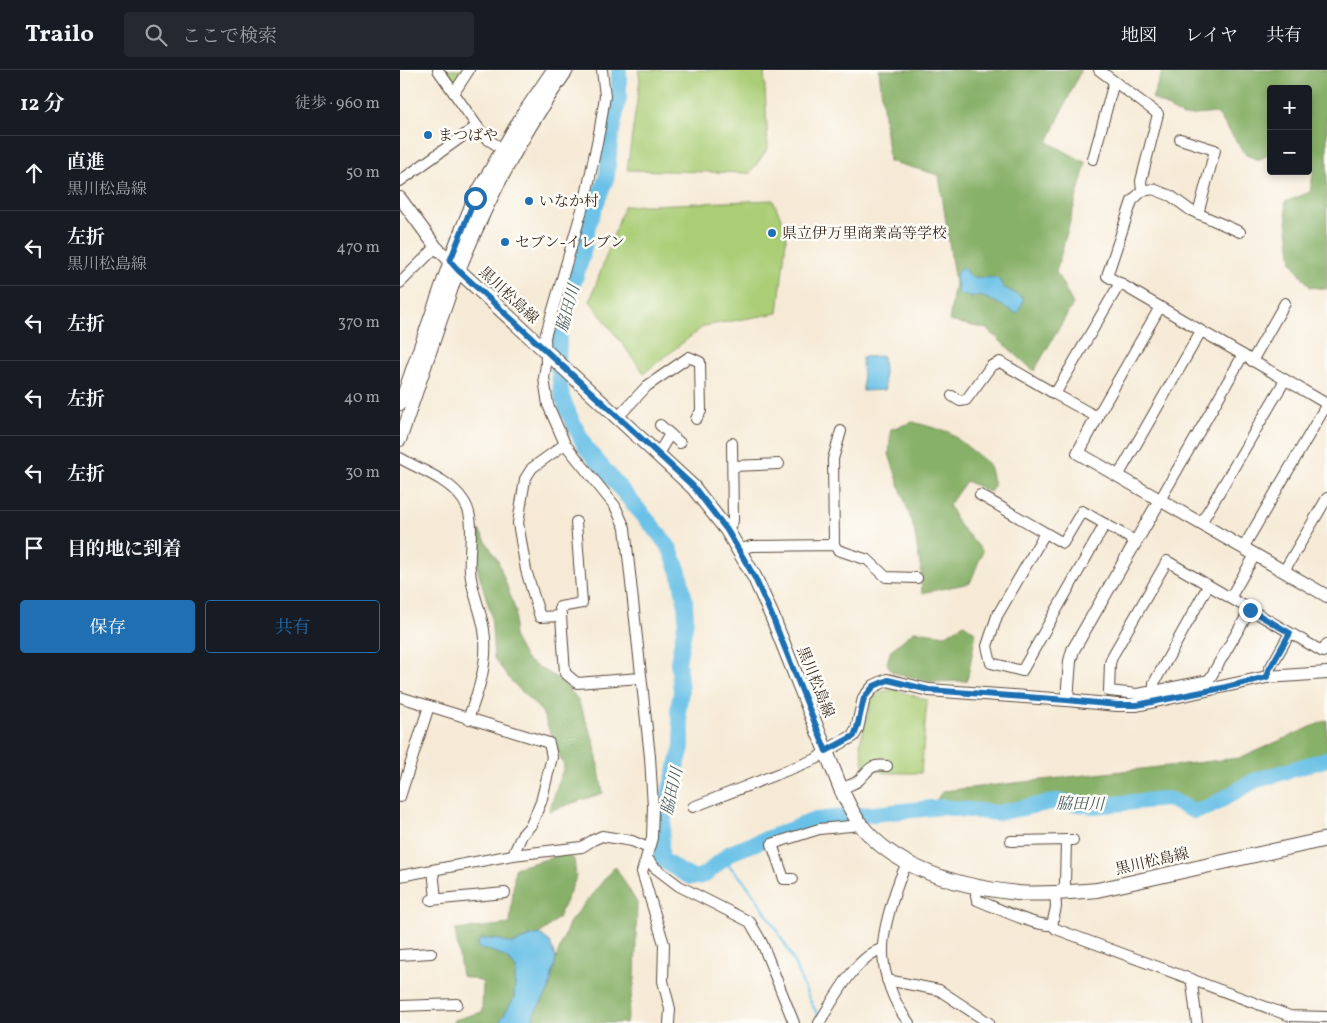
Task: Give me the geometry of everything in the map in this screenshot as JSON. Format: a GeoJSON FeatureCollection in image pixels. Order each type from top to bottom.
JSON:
{"type":"FeatureCollection","features":[{"type":"Feature","properties":{"kind":"main road"},"geometry":{"type":"LineString","coordinates":[[454,265],[475,198],[522,116],[554,70]]}},
{"type":"Feature","properties":{"kind":"main road","name":"黒川松島線"},"geometry":{"type":"LineString","coordinates":[[566,70],[543,103],[493,189],[454,265],[693,486],[727,530],[755,578],[772,616],[851,810],[861,825],[880,845],[907,864],[933,874],[978,887],[1019,893],[1058,893],[1097,890],[1327,839]]}},
{"type":"Feature","properties":{"kind":"street"},"geometry":{"type":"LineString","coordinates":[[438,70],[487,139],[503,149]]}},
{"type":"Feature","properties":{"kind":"street"},"geometry":{"type":"LineString","coordinates":[[454,92],[469,70]]}},
{"type":"Feature","properties":{"kind":"street"},"geometry":{"type":"LineString","coordinates":[[602,70],[605,96],[600,128],[586,196],[545,337],[546,364],[544,378],[548,405],[565,444],[615,506],[625,528],[650,757],[653,807],[652,838],[642,872],[664,944],[663,981],[670,1009],[670,1023]]}},
{"type":"Feature","properties":{"kind":"street"},"geometry":{"type":"LineString","coordinates":[[1099,70],[1158,114],[1140,181],[1142,191]]}},
{"type":"Feature","properties":{"kind":"street"},"geometry":{"type":"LineString","coordinates":[[1093,159],[1114,82]]}},
{"type":"Feature","properties":{"kind":"street"},"geometry":{"type":"LineString","coordinates":[[400,181],[477,126]]}},
{"type":"Feature","properties":{"kind":"street"},"geometry":{"type":"LineString","coordinates":[[1180,139],[1216,150],[1198,214]]}},
{"type":"Feature","properties":{"kind":"street"},"geometry":{"type":"LineString","coordinates":[[1240,232],[1190,210],[1171,196],[1153,189],[1142,191],[1132,201],[1107,276],[1327,404],[1243,548]]}},
{"type":"Feature","properties":{"kind":"street"},"geometry":{"type":"LineString","coordinates":[[400,198],[436,247],[454,265]]}},
{"type":"Feature","properties":{"kind":"street"},"geometry":{"type":"LineString","coordinates":[[400,283],[436,247]]}},
{"type":"Feature","properties":{"kind":"street"},"geometry":{"type":"LineString","coordinates":[[400,404],[454,265]]}},
{"type":"Feature","properties":{"kind":"street"},"geometry":{"type":"LineString","coordinates":[[400,440],[454,265]]}},
{"type":"Feature","properties":{"kind":"street"},"geometry":{"type":"LineString","coordinates":[[1055,394],[1120,283]]}},
{"type":"Feature","properties":{"kind":"street"},"geometry":{"type":"LineString","coordinates":[[1067,700],[1070,661],[1073,650],[1160,500],[1248,358],[1286,304]]}},
{"type":"Feature","properties":{"kind":"street"},"geometry":{"type":"LineString","coordinates":[[1160,306],[1078,453],[1327,595]]}},
{"type":"Feature","properties":{"kind":"street"},"geometry":{"type":"LineString","coordinates":[[1118,476],[1201,331]]}},
{"type":"Feature","properties":{"kind":"street"},"geometry":{"type":"LineString","coordinates":[[618,417],[647,386],[689,357],[700,362],[701,411],[696,419]]}},
{"type":"Feature","properties":{"kind":"street"},"geometry":{"type":"LineString","coordinates":[[952,396],[960,401],[966,400],[991,366],[1000,362],[1097,417]]}},
{"type":"Feature","properties":{"kind":"street"},"geometry":{"type":"LineString","coordinates":[[1201,523],[1285,380]]}},
{"type":"Feature","properties":{"kind":"street"},"geometry":{"type":"LineString","coordinates":[[660,425],[680,443]]}},
{"type":"Feature","properties":{"kind":"street"},"geometry":{"type":"LineString","coordinates":[[841,431],[833,459],[834,545],[838,550],[868,560],[886,577],[917,578]]}},
{"type":"Feature","properties":{"kind":"street"},"geometry":{"type":"LineString","coordinates":[[658,454],[670,434]]}},
{"type":"Feature","properties":{"kind":"street"},"geometry":{"type":"LineString","coordinates":[[727,530],[734,521],[732,443]]}},
{"type":"Feature","properties":{"kind":"street"},"geometry":{"type":"LineString","coordinates":[[561,616],[540,617],[526,570],[518,522],[525,479],[532,468],[565,444]]}},
{"type":"Feature","properties":{"kind":"street"},"geometry":{"type":"LineString","coordinates":[[400,458],[451,486],[464,500],[471,515],[470,574],[484,630],[485,660],[481,683],[468,719]]}},
{"type":"Feature","properties":{"kind":"street"},"geometry":{"type":"LineString","coordinates":[[733,466],[779,464]]}},
{"type":"Feature","properties":{"kind":"street"},"geometry":{"type":"LineString","coordinates":[[980,495],[1063,543],[1082,511],[1135,541]]}},
{"type":"Feature","properties":{"kind":"street"},"geometry":{"type":"LineString","coordinates":[[1284,571],[1327,498]]}},
{"type":"Feature","properties":{"kind":"street"},"geometry":{"type":"LineString","coordinates":[[576,522],[582,603],[560,607],[565,673],[577,683],[640,678]]}},
{"type":"Feature","properties":{"kind":"street"},"geometry":{"type":"LineString","coordinates":[[1046,533],[997,616],[987,646],[991,663],[1022,671],[1105,524]]}},
{"type":"Feature","properties":{"kind":"street"},"geometry":{"type":"LineString","coordinates":[[739,550],[751,546],[834,545]]}},
{"type":"Feature","properties":{"kind":"street"},"geometry":{"type":"LineString","coordinates":[[1230,598],[1255,554]]}},
{"type":"Feature","properties":{"kind":"street"},"geometry":{"type":"LineString","coordinates":[[1250,610],[1209,680],[1137,694],[1109,691],[1110,663],[1113,654],[1167,562],[1323,652],[1327,644]]}},
{"type":"Feature","properties":{"kind":"street"},"geometry":{"type":"LineString","coordinates":[[1154,691],[1154,683],[1208,586]]}},
{"type":"Feature","properties":{"kind":"street"},"geometry":{"type":"LineString","coordinates":[[1267,677],[1290,633]]}},
{"type":"Feature","properties":{"kind":"street"},"geometry":{"type":"LineString","coordinates":[[693,807],[816,759],[826,751],[854,736],[864,698],[874,686],[888,680],[929,690],[1137,705],[1267,677],[1327,672]]}},
{"type":"Feature","properties":{"kind":"street"},"geometry":{"type":"LineString","coordinates":[[400,697],[549,743],[552,756],[541,802],[531,824],[522,835],[512,855]]}},
{"type":"Feature","properties":{"kind":"street"},"geometry":{"type":"LineString","coordinates":[[400,797],[428,706]]}},
{"type":"Feature","properties":{"kind":"street"},"geometry":{"type":"LineString","coordinates":[[841,788],[858,781],[867,770],[878,765],[887,766]]}},
{"type":"Feature","properties":{"kind":"street"},"geometry":{"type":"LineString","coordinates":[[793,879],[784,879],[772,844],[820,829],[861,825]]}},
{"type":"Feature","properties":{"kind":"street"},"geometry":{"type":"LineString","coordinates":[[400,876],[512,855],[582,847],[602,836],[632,842],[647,853],[654,867],[679,886],[750,922],[762,943],[794,1023]]}},
{"type":"Feature","properties":{"kind":"street"},"geometry":{"type":"LineString","coordinates":[[1011,841],[1069,840],[1065,884],[1058,893],[1052,925]]}},
{"type":"Feature","properties":{"kind":"street"},"geometry":{"type":"LineString","coordinates":[[907,864],[891,910],[882,949],[887,980],[902,1015],[909,1023]]}},
{"type":"Feature","properties":{"kind":"street"},"geometry":{"type":"LineString","coordinates":[[433,870],[434,900],[505,893]]}},
{"type":"Feature","properties":{"kind":"street"},"geometry":{"type":"LineString","coordinates":[[978,887],[977,900],[1029,920],[1052,925],[1056,929],[1290,1016],[1327,1017]]}},
{"type":"Feature","properties":{"kind":"street"},"geometry":{"type":"LineString","coordinates":[[818,1023],[857,966],[875,950],[882,949]]}},
{"type":"Feature","properties":{"kind":"street"},"geometry":{"type":"LineString","coordinates":[[400,955],[431,953]]}},
{"type":"Feature","properties":{"kind":"street"},"geometry":{"type":"LineString","coordinates":[[1192,979],[1197,1023]]}},
{"type":"Feature","properties":{"kind":"street"},"geometry":{"type":"LineString","coordinates":[[887,980],[939,990],[989,1023]]}},
{"type":"Feature","properties":{"kind":"street"},"geometry":{"type":"LineString","coordinates":[[400,1006],[457,1004]]}},
{"type":"Feature","properties":{"kind":"green space"},"geometry":{"type":"Polygon","coordinates":[[[442,70],[465,70],[454,87],[442,70]]]}},
{"type":"Feature","properties":{"kind":"green space"},"geometry":{"type":"Polygon","coordinates":[[[638,70],[764,70],[768,148],[750,173],[627,170],[640,79],[638,70]]]}},
{"type":"Feature","properties":{"kind":"green space"},"geometry":{"type":"Polygon","coordinates":[[[879,70],[1081,70],[1048,142],[1086,163],[1056,272],[1073,304],[1034,371],[987,329],[949,321],[955,283],[939,175],[889,161],[879,70]]]}},
{"type":"Feature","properties":{"kind":"green space"},"geometry":{"type":"Polygon","coordinates":[[[1163,70],[1327,70],[1327,289],[1310,287],[1292,262],[1285,202],[1310,192],[1314,168],[1312,166],[1312,85],[1267,85],[1267,154],[1260,160],[1246,155],[1217,113],[1183,116],[1152,98],[1163,70]]]}},
{"type":"Feature","properties":{"kind":"green space"},"geometry":{"type":"Polygon","coordinates":[[[773,200],[787,232],[778,313],[704,326],[644,373],[590,301],[624,206],[773,200]]]}},
{"type":"Feature","properties":{"kind":"green space"},"geometry":{"type":"Polygon","coordinates":[[[913,422],[949,432],[989,464],[994,486],[990,492],[966,481],[949,505],[959,525],[983,551],[970,583],[922,593],[921,570],[914,529],[889,454],[891,429],[913,422]]]}},
{"type":"Feature","properties":{"kind":"green space"},"geometry":{"type":"Polygon","coordinates":[[[479,530],[498,561],[516,612],[513,636],[526,660],[559,679],[577,698],[594,741],[603,793],[549,811],[564,766],[542,712],[512,682],[494,658],[491,614],[478,571],[479,530]]]}},
{"type":"Feature","properties":{"kind":"green space"},"geometry":{"type":"Polygon","coordinates":[[[964,624],[976,633],[967,681],[931,682],[892,672],[887,663],[891,650],[914,631],[946,635],[964,624]]]}},
{"type":"Feature","properties":{"kind":"green space"},"geometry":{"type":"Polygon","coordinates":[[[894,689],[927,700],[921,773],[884,773],[864,765],[860,743],[872,699],[880,692],[894,689]]]}},
{"type":"Feature","properties":{"kind":"green space"},"geometry":{"type":"Polygon","coordinates":[[[1327,720],[1327,756],[1252,779],[1198,808],[1167,796],[997,810],[937,799],[943,791],[1240,758],[1327,720]]]}},
{"type":"Feature","properties":{"kind":"green space"},"geometry":{"type":"Polygon","coordinates":[[[565,854],[574,859],[576,878],[558,918],[540,934],[530,936],[513,944],[496,939],[481,939],[477,945],[480,949],[504,957],[516,968],[514,998],[502,1020],[499,1023],[452,1023],[454,1020],[482,1012],[483,982],[462,976],[455,930],[510,924],[515,868],[565,854]]]}},
{"type":"Feature","properties":{"kind":"green space"},"geometry":{"type":"Polygon","coordinates":[[[615,866],[637,903],[635,979],[626,1023],[532,1023],[534,1013],[548,992],[556,959],[569,923],[615,866]]]}},
{"type":"Feature","properties":{"kind":"water"},"geometry":{"type":"Polygon","coordinates":[[[961,267],[969,276],[999,279],[1003,287],[1023,298],[1017,314],[983,297],[958,293],[956,274],[961,267]]]}},
{"type":"Feature","properties":{"kind":"water"},"geometry":{"type":"Polygon","coordinates":[[[883,356],[885,390],[863,391],[862,357],[883,356]]]}},
{"type":"Feature","properties":{"kind":"water"},"geometry":{"type":"Polygon","coordinates":[[[540,934],[550,942],[556,959],[548,992],[534,1013],[532,1023],[499,1023],[514,998],[516,968],[504,957],[480,949],[477,945],[481,939],[496,939],[513,944],[540,934]]]}},
{"type":"Feature","properties":{"kind":"waterway","name":"脇田川"},"geometry":{"type":"LineString","coordinates":[[619,70],[619,97],[610,141],[607,176],[588,225],[582,258],[565,307],[559,337],[558,368],[562,397],[586,448],[659,534],[670,549],[679,572],[685,601],[686,620],[678,662],[681,691],[678,712],[682,733],[682,747],[666,804],[661,842],[661,857],[664,861],[691,877],[698,877],[706,874],[730,853],[815,820],[942,807],[997,813],[1057,801],[1094,806],[1164,799],[1171,800],[1194,811],[1209,807],[1254,781],[1327,759]]}},
{"type":"Feature","properties":{"kind":"waterway"},"geometry":{"type":"LineString","coordinates":[[722,860],[739,875],[765,912],[789,951],[808,996],[820,1018]]}},
{"type":"Feature","properties":{"kind":"place","name":"まつばや"},"geometry":{"type":"Point","coordinates":[428,135]}},
{"type":"Feature","properties":{"kind":"place","name":"いなか村"},"geometry":{"type":"Point","coordinates":[529,201]}},
{"type":"Feature","properties":{"kind":"place","name":"県立伊万里商業高等学校"},"geometry":{"type":"Point","coordinates":[772,233]}},
{"type":"Feature","properties":{"kind":"place","name":"セブン-イレブン"},"geometry":{"type":"Point","coordinates":[505,242]}},
{"type":"Feature","properties":{"kind":"route"},"geometry":{"type":"LineString","coordinates":[[475,198],[450,261],[693,486],[727,530],[755,578],[826,751],[854,736],[864,698],[874,686],[888,680],[929,690],[1137,705],[1267,677],[1290,633],[1250,610]]}}]}
